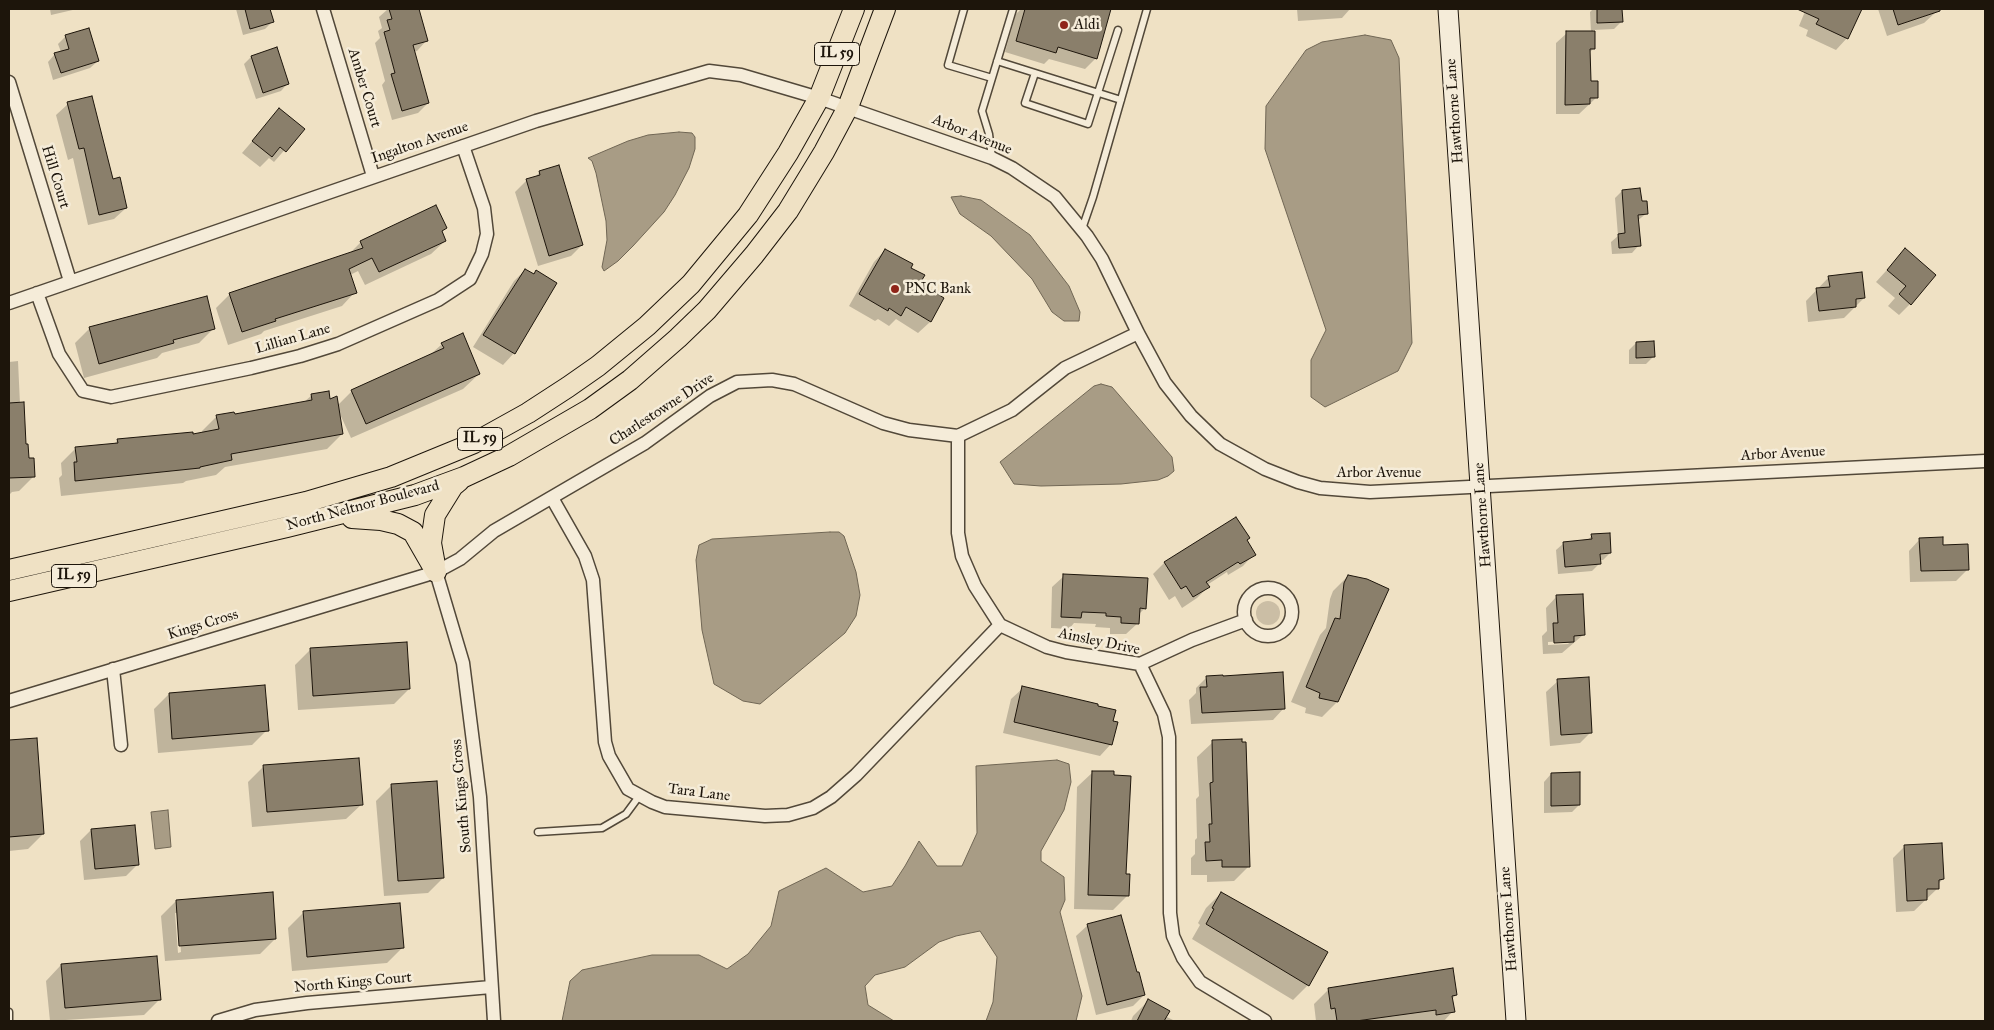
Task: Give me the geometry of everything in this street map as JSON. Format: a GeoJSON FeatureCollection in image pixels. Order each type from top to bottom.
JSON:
{"type":"FeatureCollection","features":[{"type":"Feature","properties":{"kind":"main road","name":"North Neltnor Boulevard"},"geometry":{"type":"LineString","coordinates":[[9,570],[351,490],[390,478],[450,453],[528,413],[598,366],[647,326],[691,284],[723,246],[767,187],[819,98],[854,9]]}},
{"type":"Feature","properties":{"kind":"main road","name":"North Neltnor Boulevard"},"geometry":{"type":"LineString","coordinates":[[9,591],[323,519],[415,495],[464,477],[509,456],[590,409],[630,380],[678,338],[730,285],[788,211],[848,108],[885,9]]}},
{"type":"Feature","properties":{"kind":"main road"},"geometry":{"type":"LineString","coordinates":[[436,572],[431,543],[435,515],[440,503],[452,486],[464,477]]}},
{"type":"Feature","properties":{"kind":"main road"},"geometry":{"type":"LineString","coordinates":[[323,519],[361,518],[398,524],[413,532],[436,572]]}},
{"type":"Feature","properties":{"kind":"street","name":"Amber Court"},"geometry":{"type":"LineString","coordinates":[[323,9],[373,176]]}},
{"type":"Feature","properties":{"kind":"street","name":"Hawthorne Lane"},"geometry":{"type":"LineString","coordinates":[[1448,9],[1482,485],[1516,1021]]}},
{"type":"Feature","properties":{"kind":"street","name":"Ingalton Avenue"},"geometry":{"type":"LineString","coordinates":[[9,304],[70,281],[536,121],[709,71],[740,75],[848,108]]}},
{"type":"Feature","properties":{"kind":"street","name":"Hill Court"},"geometry":{"type":"LineString","coordinates":[[9,82],[70,281]]}},
{"type":"Feature","properties":{"kind":"street","name":"Arbor Avenue"},"geometry":{"type":"LineString","coordinates":[[848,108],[992,158],[1012,168],[1055,197],[1082,229],[1102,259],[1165,383],[1191,416],[1220,444],[1265,469],[1320,488],[1370,492],[1985,461]]}},
{"type":"Feature","properties":{"kind":"street","name":"Lillian Lane"},"geometry":{"type":"LineString","coordinates":[[37,293],[60,354],[83,392],[111,397],[251,368],[338,344],[438,300],[470,279],[482,254],[487,234],[484,208],[463,146]]}},
{"type":"Feature","properties":{"kind":"street"},"geometry":{"type":"LineString","coordinates":[[1000,625],[975,586],[962,556],[958,533],[958,436],[1012,410],[1065,368],[1138,333]]}},
{"type":"Feature","properties":{"kind":"street","name":"Charlestowne Drive"},"geometry":{"type":"LineString","coordinates":[[436,572],[460,559],[494,531],[645,443],[710,396],[737,382],[772,380],[794,384],[883,423],[909,430],[958,436]]}},
{"type":"Feature","properties":{"kind":"street","name":"Tara Lane"},"geometry":{"type":"LineString","coordinates":[[552,498],[585,556],[593,580],[605,742],[608,756],[628,789],[665,807],[765,816],[788,815],[812,808],[831,797],[856,775],[1000,625]]}},
{"type":"Feature","properties":{"kind":"street","name":"Kings Cross"},"geometry":{"type":"LineString","coordinates":[[9,701],[436,572]]}},
{"type":"Feature","properties":{"kind":"street","name":"South Kings Cross"},"geometry":{"type":"LineString","coordinates":[[436,572],[464,663],[480,797],[494,1021]]}},
{"type":"Feature","properties":{"kind":"street"},"geometry":{"type":"LineString","coordinates":[[1140,664],[1192,640],[1246,620]]}},
{"type":"Feature","properties":{"kind":"street","name":"Ainsley Drive"},"geometry":{"type":"LineString","coordinates":[[1000,625],[1047,647],[1066,652],[1140,664],[1164,714],[1169,737],[1170,913],[1173,936],[1183,958],[1200,982],[1264,1021]]}},
{"type":"Feature","properties":{"kind":"street"},"geometry":{"type":"LineString","coordinates":[[112,670],[121,745]]}},
{"type":"Feature","properties":{"kind":"street","name":"North Kings Court"},"geometry":{"type":"LineString","coordinates":[[218,1021],[255,1010],[307,1003],[492,987]]}},
{"type":"Feature","properties":{"kind":"lane"},"geometry":{"type":"LineString","coordinates":[[964,9],[948,65],[992,78]]}},
{"type":"Feature","properties":{"kind":"lane"},"geometry":{"type":"LineString","coordinates":[[992,158],[989,134],[982,111],[1013,9]]}},
{"type":"Feature","properties":{"kind":"lane"},"geometry":{"type":"LineString","coordinates":[[1082,229],[1093,198],[1147,9]]}},
{"type":"Feature","properties":{"kind":"lane"},"geometry":{"type":"LineString","coordinates":[[1035,73],[1025,103],[1088,124],[1118,30]]}},
{"type":"Feature","properties":{"kind":"lane"},"geometry":{"type":"LineString","coordinates":[[997,61],[1121,100]]}},
{"type":"Feature","properties":{"kind":"lane"},"geometry":{"type":"LineString","coordinates":[[538,832],[602,828],[626,814],[640,796]]}},
{"type":"Feature","properties":{"kind":"lane"},"geometry":{"type":"LineString","coordinates":[[9,1012],[9,1021]]}},
{"type":"Feature","properties":{"kind":"shaded area"},"geometry":{"type":"Polygon","coordinates":[[[1365,35],[1391,40],[1399,58],[1412,343],[1398,371],[1325,407],[1311,397],[1311,360],[1326,330],[1265,149],[1266,106],[1306,50],[1322,42],[1365,35]]]}},
{"type":"Feature","properties":{"kind":"shaded area"},"geometry":{"type":"Polygon","coordinates":[[[679,132],[692,133],[695,137],[695,149],[689,168],[675,195],[664,212],[633,246],[618,261],[604,271],[602,267],[607,240],[606,221],[596,173],[592,161],[588,158],[628,141],[648,135],[679,132]]]}},
{"type":"Feature","properties":{"kind":"shaded area"},"geometry":{"type":"Polygon","coordinates":[[[961,196],[981,200],[1030,235],[1069,286],[1080,312],[1079,321],[1064,321],[1052,312],[1032,279],[991,236],[960,214],[951,197],[961,196]]]}},
{"type":"Feature","properties":{"kind":"shaded area"},"geometry":{"type":"Polygon","coordinates":[[[1101,384],[1112,387],[1172,457],[1174,471],[1158,480],[1121,484],[1041,486],[1014,484],[1000,462],[1094,386],[1101,384]]]}},
{"type":"Feature","properties":{"kind":"shaded area"},"geometry":{"type":"Polygon","coordinates":[[[839,532],[844,536],[856,572],[860,595],[856,616],[845,633],[760,704],[743,701],[714,684],[702,630],[696,560],[699,545],[712,539],[839,532]]]}},
{"type":"Feature","properties":{"kind":"shaded area"},"geometry":{"type":"Polygon","coordinates":[[[1268,601],[1273,602],[1279,608],[1279,618],[1273,624],[1268,625],[1263,624],[1257,618],[1256,613],[1257,608],[1263,602],[1268,601]]]}},
{"type":"Feature","properties":{"kind":"shaded area"},"geometry":{"type":"Polygon","coordinates":[[[1057,760],[1069,764],[1071,782],[1064,810],[1041,851],[1041,861],[1064,877],[1065,900],[1060,912],[1082,996],[1076,1021],[986,1021],[993,1002],[997,957],[980,931],[939,942],[905,967],[875,975],[865,986],[868,1005],[894,1021],[562,1021],[570,981],[582,970],[652,955],[699,955],[727,969],[748,954],[771,926],[779,891],[826,868],[863,892],[892,886],[919,841],[937,866],[962,866],[977,833],[976,766],[1057,760]]]}},
{"type":"Feature","properties":{"kind":"shaded area"},"geometry":{"type":"Polygon","coordinates":[[[168,810],[171,847],[155,849],[151,812],[168,810]]]}},
{"type":"Feature","properties":{"kind":"building"},"geometry":{"type":"Polygon","coordinates":[[[245,9],[270,9],[274,22],[250,29],[245,9]]]}},
{"type":"Feature","properties":{"kind":"building"},"geometry":{"type":"Polygon","coordinates":[[[389,9],[419,9],[428,41],[413,45],[429,103],[402,111],[391,74],[395,73],[384,32],[390,30],[387,20],[392,19],[389,9]]]}},
{"type":"Feature","properties":{"kind":"building","name":"Aldi"},"geometry":{"type":"Polygon","coordinates":[[[1025,9],[1111,9],[1097,59],[1058,47],[1056,53],[1016,41],[1025,9]]]}},
{"type":"Feature","properties":{"kind":"building"},"geometry":{"type":"Polygon","coordinates":[[[1597,9],[1622,9],[1623,22],[1597,23],[1597,9]]]}},
{"type":"Feature","properties":{"kind":"building"},"geometry":{"type":"Polygon","coordinates":[[[1797,9],[1862,9],[1848,39],[1816,24],[1819,19],[1797,9]]]}},
{"type":"Feature","properties":{"kind":"building"},"geometry":{"type":"Polygon","coordinates":[[[1893,9],[1940,9],[1940,11],[1898,25],[1893,9]]]}},
{"type":"Feature","properties":{"kind":"building"},"geometry":{"type":"Polygon","coordinates":[[[89,28],[99,61],[61,73],[54,53],[69,49],[65,35],[89,28]]]}},
{"type":"Feature","properties":{"kind":"building"},"geometry":{"type":"Polygon","coordinates":[[[1566,31],[1595,31],[1595,49],[1590,49],[1591,81],[1598,81],[1598,98],[1590,98],[1590,104],[1565,105],[1566,31]]]}},
{"type":"Feature","properties":{"kind":"building"},"geometry":{"type":"Polygon","coordinates":[[[277,47],[289,84],[263,93],[251,56],[277,47]]]}},
{"type":"Feature","properties":{"kind":"building"},"geometry":{"type":"Polygon","coordinates":[[[92,96],[113,179],[120,177],[127,208],[99,215],[84,148],[79,149],[67,102],[92,96]]]}},
{"type":"Feature","properties":{"kind":"building"},"geometry":{"type":"Polygon","coordinates":[[[279,108],[305,129],[286,152],[280,147],[272,157],[252,141],[279,108]]]}},
{"type":"Feature","properties":{"kind":"building"},"geometry":{"type":"Polygon","coordinates":[[[559,165],[583,245],[549,256],[526,179],[540,175],[539,171],[559,165]]]}},
{"type":"Feature","properties":{"kind":"building"},"geometry":{"type":"Polygon","coordinates":[[[1640,188],[1642,201],[1647,201],[1648,214],[1638,215],[1641,246],[1619,248],[1618,234],[1625,233],[1622,190],[1640,188]]]}},
{"type":"Feature","properties":{"kind":"building"},"geometry":{"type":"Polygon","coordinates":[[[436,205],[447,228],[442,231],[446,241],[379,272],[372,258],[349,269],[357,293],[275,319],[276,321],[242,332],[229,293],[363,248],[360,241],[436,205]]]}},
{"type":"Feature","properties":{"kind":"building"},"geometry":{"type":"Polygon","coordinates":[[[1905,248],[1936,275],[1911,305],[1899,294],[1906,286],[1887,270],[1905,248]]]}},
{"type":"Feature","properties":{"kind":"building","name":"PNC Bank"},"geometry":{"type":"Polygon","coordinates":[[[885,249],[913,264],[911,268],[925,275],[920,283],[944,298],[931,322],[906,307],[901,316],[889,308],[888,311],[859,294],[885,249]]]}},
{"type":"Feature","properties":{"kind":"building"},"geometry":{"type":"Polygon","coordinates":[[[525,269],[534,274],[536,270],[557,283],[515,354],[483,335],[525,269]]]}},
{"type":"Feature","properties":{"kind":"building"},"geometry":{"type":"Polygon","coordinates":[[[1862,272],[1865,298],[1856,299],[1856,307],[1819,311],[1816,288],[1830,287],[1828,276],[1862,272]]]}},
{"type":"Feature","properties":{"kind":"building"},"geometry":{"type":"Polygon","coordinates":[[[207,296],[215,329],[173,340],[174,343],[99,364],[89,327],[207,296]]]}},
{"type":"Feature","properties":{"kind":"building"},"geometry":{"type":"Polygon","coordinates":[[[463,333],[480,374],[366,424],[351,390],[444,348],[441,343],[463,333]]]}},
{"type":"Feature","properties":{"kind":"building"},"geometry":{"type":"Polygon","coordinates":[[[1654,341],[1655,357],[1636,358],[1636,342],[1654,341]]]}},
{"type":"Feature","properties":{"kind":"building"},"geometry":{"type":"Polygon","coordinates":[[[329,391],[330,399],[337,396],[343,434],[231,454],[232,460],[200,468],[75,481],[74,462],[77,462],[75,447],[118,443],[117,439],[193,432],[193,434],[219,429],[216,415],[234,412],[235,414],[312,400],[311,394],[329,391]]]}},
{"type":"Feature","properties":{"kind":"building"},"geometry":{"type":"Polygon","coordinates":[[[24,402],[26,444],[28,444],[29,458],[34,458],[35,477],[9,478],[9,403],[24,402]]]}},
{"type":"Feature","properties":{"kind":"building"},"geometry":{"type":"Polygon","coordinates":[[[1236,517],[1250,538],[1247,540],[1256,555],[1240,564],[1238,562],[1206,582],[1210,587],[1193,597],[1186,586],[1181,589],[1164,562],[1236,517]]]}},
{"type":"Feature","properties":{"kind":"building"},"geometry":{"type":"Polygon","coordinates":[[[1610,533],[1611,553],[1600,554],[1601,564],[1565,567],[1563,542],[1592,539],[1591,534],[1610,533]]]}},
{"type":"Feature","properties":{"kind":"building"},"geometry":{"type":"Polygon","coordinates":[[[1943,537],[1943,545],[1968,544],[1969,570],[1921,571],[1919,538],[1943,537]]]}},
{"type":"Feature","properties":{"kind":"building"},"geometry":{"type":"Polygon","coordinates":[[[1063,574],[1148,578],[1146,609],[1140,608],[1139,624],[1121,623],[1121,617],[1106,616],[1106,613],[1082,612],[1081,618],[1061,617],[1063,574]]]}},
{"type":"Feature","properties":{"kind":"building"},"geometry":{"type":"Polygon","coordinates":[[[1348,575],[1367,579],[1389,589],[1338,702],[1319,698],[1320,693],[1306,687],[1335,618],[1340,619],[1344,583],[1348,575]]]}},
{"type":"Feature","properties":{"kind":"building"},"geometry":{"type":"Polygon","coordinates":[[[1583,594],[1585,635],[1574,636],[1574,642],[1554,643],[1553,623],[1558,623],[1556,595],[1583,594]]]}},
{"type":"Feature","properties":{"kind":"building"},"geometry":{"type":"Polygon","coordinates":[[[407,642],[410,689],[313,696],[310,648],[407,642]]]}},
{"type":"Feature","properties":{"kind":"building"},"geometry":{"type":"Polygon","coordinates":[[[1283,672],[1285,709],[1202,713],[1200,687],[1207,687],[1206,676],[1283,672]]]}},
{"type":"Feature","properties":{"kind":"building"},"geometry":{"type":"Polygon","coordinates":[[[1589,677],[1592,733],[1561,735],[1557,679],[1589,677]]]}},
{"type":"Feature","properties":{"kind":"building"},"geometry":{"type":"Polygon","coordinates":[[[265,685],[269,731],[172,739],[169,693],[265,685]]]}},
{"type":"Feature","properties":{"kind":"building"},"geometry":{"type":"Polygon","coordinates":[[[1022,686],[1116,710],[1113,721],[1118,722],[1112,745],[1014,722],[1022,686]]]}},
{"type":"Feature","properties":{"kind":"building"},"geometry":{"type":"Polygon","coordinates":[[[37,738],[44,834],[9,837],[9,740],[37,738]]]}},
{"type":"Feature","properties":{"kind":"building"},"geometry":{"type":"Polygon","coordinates":[[[1242,739],[1242,742],[1246,742],[1250,867],[1222,867],[1222,860],[1206,861],[1205,842],[1210,842],[1209,824],[1212,824],[1210,783],[1213,782],[1212,740],[1242,739]]]}},
{"type":"Feature","properties":{"kind":"building"},"geometry":{"type":"Polygon","coordinates":[[[359,758],[363,805],[267,812],[263,765],[359,758]]]}},
{"type":"Feature","properties":{"kind":"building"},"geometry":{"type":"Polygon","coordinates":[[[1092,771],[1114,771],[1114,775],[1131,776],[1126,874],[1130,874],[1129,896],[1088,895],[1092,771]]]}},
{"type":"Feature","properties":{"kind":"building"},"geometry":{"type":"Polygon","coordinates":[[[1580,772],[1580,805],[1551,806],[1551,773],[1580,772]]]}},
{"type":"Feature","properties":{"kind":"building"},"geometry":{"type":"Polygon","coordinates":[[[437,781],[444,878],[398,881],[391,784],[437,781]]]}},
{"type":"Feature","properties":{"kind":"building"},"geometry":{"type":"Polygon","coordinates":[[[135,825],[139,865],[95,869],[91,829],[135,825]]]}},
{"type":"Feature","properties":{"kind":"building"},"geometry":{"type":"Polygon","coordinates":[[[1942,843],[1944,879],[1939,880],[1939,889],[1927,889],[1927,900],[1907,901],[1904,845],[1942,843]]]}},
{"type":"Feature","properties":{"kind":"building"},"geometry":{"type":"Polygon","coordinates":[[[273,892],[276,939],[179,946],[176,900],[273,892]]]}},
{"type":"Feature","properties":{"kind":"building"},"geometry":{"type":"Polygon","coordinates":[[[1221,892],[1328,952],[1309,986],[1206,924],[1221,892]]]}},
{"type":"Feature","properties":{"kind":"building"},"geometry":{"type":"Polygon","coordinates":[[[400,903],[404,948],[307,957],[303,911],[400,903]]]}},
{"type":"Feature","properties":{"kind":"building"},"geometry":{"type":"Polygon","coordinates":[[[1121,915],[1145,995],[1107,1005],[1087,924],[1121,915]]]}},
{"type":"Feature","properties":{"kind":"building"},"geometry":{"type":"Polygon","coordinates":[[[157,956],[161,1000],[65,1008],[61,964],[157,956]]]}},
{"type":"Feature","properties":{"kind":"building"},"geometry":{"type":"Polygon","coordinates":[[[1453,968],[1457,995],[1452,996],[1455,1012],[1436,1015],[1436,1010],[1356,1021],[1337,1021],[1335,1008],[1331,1009],[1328,988],[1453,968]]]}},
{"type":"Feature","properties":{"kind":"building"},"geometry":{"type":"Polygon","coordinates":[[[1148,999],[1170,1011],[1164,1021],[1137,1021],[1148,999]]]}},
{"type":"Feature","properties":{"kind":"place","name":"Aldi"},"geometry":{"type":"Point","coordinates":[1064,25]}},
{"type":"Feature","properties":{"kind":"place","name":"PNC Bank"},"geometry":{"type":"Point","coordinates":[895,289]}}]}
